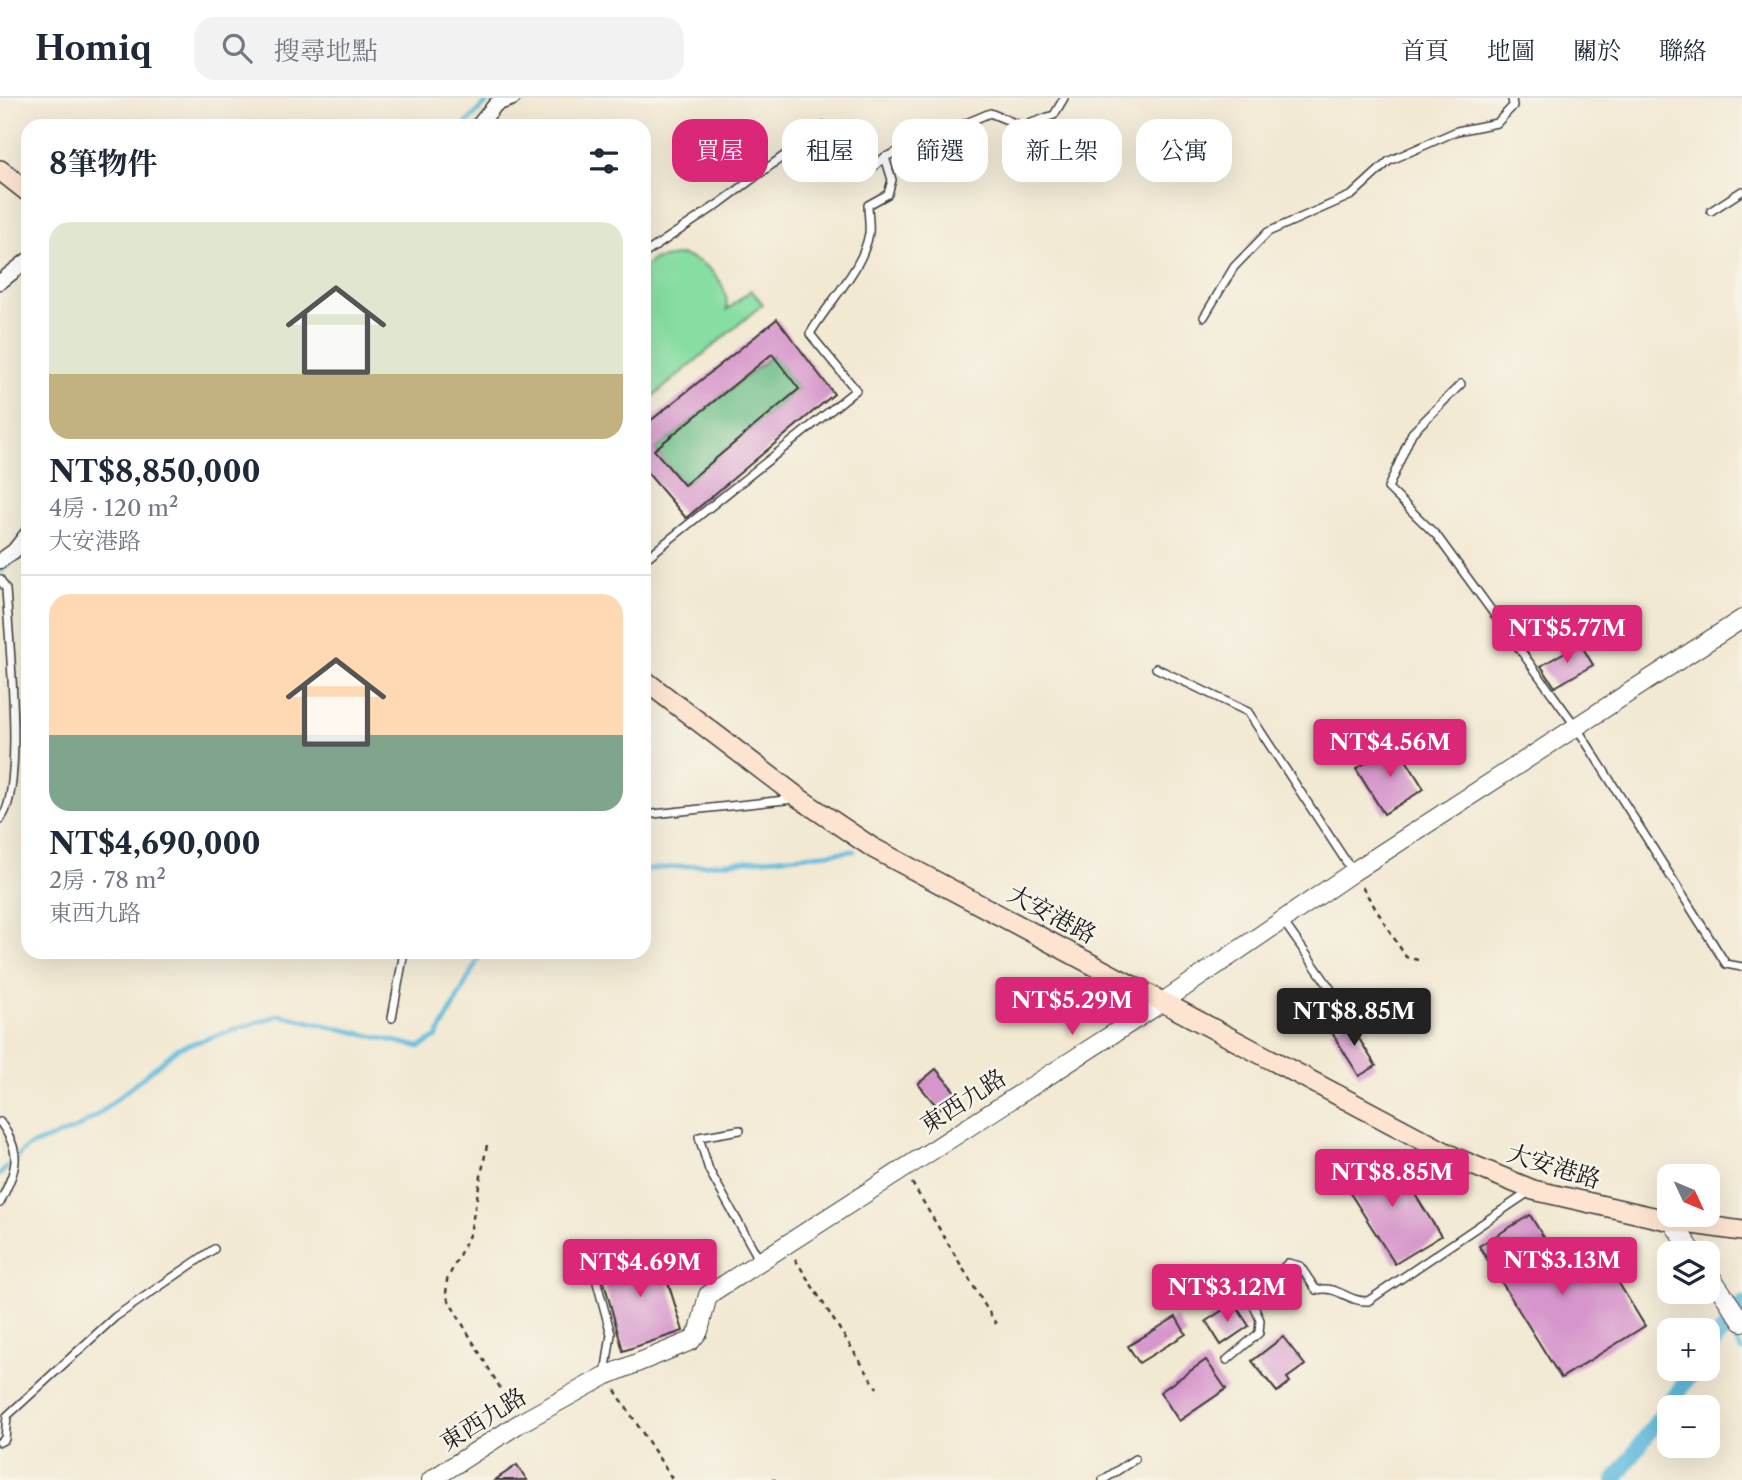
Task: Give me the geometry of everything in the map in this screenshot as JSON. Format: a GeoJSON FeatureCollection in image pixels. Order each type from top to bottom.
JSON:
{"type":"FeatureCollection","features":[{"type":"Feature","properties":{"kind":"main road"},"geometry":{"type":"LineString","coordinates":[[0,170],[21,186]]}},
{"type":"Feature","properties":{"kind":"main road","name":"大安港路"},"geometry":{"type":"LineString","coordinates":[[651,685],[799,798],[873,848],[1458,1159],[1533,1190],[1657,1218]]}},
{"type":"Feature","properties":{"kind":"main road","name":"大安港路"},"geometry":{"type":"LineString","coordinates":[[1714,1227],[1742,1231]]}},
{"type":"Feature","properties":{"kind":"street"},"geometry":{"type":"LineString","coordinates":[[484,119],[496,104],[513,98]]}},
{"type":"Feature","properties":{"kind":"street"},"geometry":{"type":"LineString","coordinates":[[0,282],[21,266]]}},
{"type":"Feature","properties":{"kind":"street"},"geometry":{"type":"LineString","coordinates":[[0,561],[21,540]]}},
{"type":"Feature","properties":{"kind":"street","name":"東西九路"},"geometry":{"type":"LineString","coordinates":[[431,1480],[520,1423],[605,1376],[691,1341],[698,1331],[708,1295],[1164,1001],[1353,872],[1742,619]]}},
{"type":"Feature","properties":{"kind":"street"},"geometry":{"type":"LineString","coordinates":[[1720,1290],[1742,1322]]}},
{"type":"Feature","properties":{"kind":"lane"},"geometry":{"type":"LineString","coordinates":[[651,249],[720,203],[824,125],[864,176],[885,157],[990,113],[1022,126],[1054,115],[1064,98]]}},
{"type":"Feature","properties":{"kind":"lane"},"geometry":{"type":"LineString","coordinates":[[1204,317],[1234,267],[1268,232],[1352,195],[1389,161],[1457,131],[1497,123],[1513,106],[1512,98]]}},
{"type":"Feature","properties":{"kind":"lane"},"geometry":{"type":"LineString","coordinates":[[651,554],[856,390],[810,334],[826,306],[851,275],[869,234],[868,205],[888,194],[892,180],[885,157]]}},
{"type":"Feature","properties":{"kind":"lane"},"geometry":{"type":"LineString","coordinates":[[1711,211],[1742,191]]}},
{"type":"Feature","properties":{"kind":"lane"},"geometry":{"type":"LineString","coordinates":[[1461,384],[1412,433],[1388,488],[1437,536],[1577,728],[1726,964],[1742,967]]}},
{"type":"Feature","properties":{"kind":"lane"},"geometry":{"type":"LineString","coordinates":[[0,579],[5,589],[14,742],[12,795],[0,819]]}},
{"type":"Feature","properties":{"kind":"lane"},"geometry":{"type":"LineString","coordinates":[[1156,668],[1248,712],[1353,872]]}},
{"type":"Feature","properties":{"kind":"lane"},"geometry":{"type":"LineString","coordinates":[[651,814],[799,798]]}},
{"type":"Feature","properties":{"kind":"lane"},"geometry":{"type":"LineString","coordinates":[[1283,921],[1335,995]]}},
{"type":"Feature","properties":{"kind":"lane"},"geometry":{"type":"LineString","coordinates":[[392,1018],[403,959]]}},
{"type":"Feature","properties":{"kind":"lane"},"geometry":{"type":"LineString","coordinates":[[0,1122],[15,1143],[16,1169],[0,1203]]}},
{"type":"Feature","properties":{"kind":"lane"},"geometry":{"type":"LineString","coordinates":[[740,1130],[699,1137],[709,1170],[760,1261]]}},
{"type":"Feature","properties":{"kind":"lane"},"geometry":{"type":"LineString","coordinates":[[1227,1360],[1259,1333],[1260,1320],[1251,1300],[1288,1263],[1300,1266],[1316,1290],[1332,1287],[1358,1301],[1368,1301],[1533,1190]]}},
{"type":"Feature","properties":{"kind":"lane"},"geometry":{"type":"LineString","coordinates":[[0,1442],[5,1439],[7,1416],[95,1335],[115,1317],[214,1249]]}},
{"type":"Feature","properties":{"kind":"lane"},"geometry":{"type":"LineString","coordinates":[[593,1268],[611,1334],[605,1376]]}},
{"type":"Feature","properties":{"kind":"lane"},"geometry":{"type":"LineString","coordinates":[[1103,1480],[1135,1459]]}},
{"type":"Feature","properties":{"kind":"path"},"geometry":{"type":"LineString","coordinates":[[1353,872],[1406,957],[1418,960]]}},
{"type":"Feature","properties":{"kind":"path"},"geometry":{"type":"LineString","coordinates":[[487,1145],[470,1233],[447,1280],[446,1296],[520,1423]]}},
{"type":"Feature","properties":{"kind":"path"},"geometry":{"type":"LineString","coordinates":[[904,1168],[996,1324]]}},
{"type":"Feature","properties":{"kind":"path"},"geometry":{"type":"LineString","coordinates":[[786,1244],[877,1388]]}},
{"type":"Feature","properties":{"kind":"path"},"geometry":{"type":"LineString","coordinates":[[605,1376],[673,1480]]}},
{"type":"Feature","properties":{"kind":"green space"},"geometry":{"type":"Polygon","coordinates":[[[681,255],[708,267],[724,290],[727,310],[751,290],[763,304],[651,398],[651,262],[681,255]]]}},
{"type":"Feature","properties":{"kind":"green space"},"geometry":{"type":"Polygon","coordinates":[[[773,355],[799,389],[684,485],[654,450],[773,355]]]}},
{"type":"Feature","properties":{"kind":"building"},"geometry":{"type":"Polygon","coordinates":[[[777,319],[834,394],[686,518],[651,477],[651,420],[777,319]],[[772,354],[654,450],[684,485],[799,389],[772,354]]]}},
{"type":"Feature","properties":{"kind":"building"},"geometry":{"type":"Polygon","coordinates":[[[1580,643],[1593,665],[1555,687],[1541,666],[1580,643]]]}},
{"type":"Feature","properties":{"kind":"building"},"geometry":{"type":"Polygon","coordinates":[[[1396,744],[1424,789],[1384,814],[1356,769],[1396,744]]]}},
{"type":"Feature","properties":{"kind":"building"},"geometry":{"type":"Polygon","coordinates":[[[1348,1021],[1376,1066],[1359,1076],[1331,1031],[1348,1021]]]}},
{"type":"Feature","properties":{"kind":"building"},"geometry":{"type":"Polygon","coordinates":[[[936,1069],[957,1094],[939,1109],[918,1084],[936,1069]]]}},
{"type":"Feature","properties":{"kind":"building"},"geometry":{"type":"Polygon","coordinates":[[[1389,1153],[1441,1236],[1395,1264],[1343,1182],[1389,1153]]]}},
{"type":"Feature","properties":{"kind":"building"},"geometry":{"type":"Polygon","coordinates":[[[1530,1215],[1564,1270],[1598,1249],[1645,1326],[1561,1378],[1479,1246],[1530,1215]]]}},
{"type":"Feature","properties":{"kind":"building"},"geometry":{"type":"Polygon","coordinates":[[[627,1252],[630,1262],[659,1253],[683,1331],[623,1351],[598,1260],[627,1252]]]}},
{"type":"Feature","properties":{"kind":"building"},"geometry":{"type":"Polygon","coordinates":[[[1234,1303],[1249,1326],[1221,1345],[1206,1321],[1234,1303]]]}},
{"type":"Feature","properties":{"kind":"building"},"geometry":{"type":"Polygon","coordinates":[[[1176,1317],[1186,1334],[1139,1363],[1128,1346],[1176,1317]]]}},
{"type":"Feature","properties":{"kind":"building"},"geometry":{"type":"Polygon","coordinates":[[[1283,1337],[1305,1365],[1287,1378],[1290,1382],[1277,1392],[1252,1361],[1283,1337]]]}},
{"type":"Feature","properties":{"kind":"building"},"geometry":{"type":"Polygon","coordinates":[[[1206,1360],[1226,1389],[1179,1421],[1160,1392],[1206,1360]]]}},
{"type":"Feature","properties":{"kind":"building"},"geometry":{"type":"Polygon","coordinates":[[[517,1465],[527,1480],[495,1480],[517,1465]]]}},
{"type":"Feature","properties":{"kind":"waterway"},"geometry":{"type":"LineString","coordinates":[[471,119],[491,98]]}},
{"type":"Feature","properties":{"kind":"waterway"},"geometry":{"type":"LineString","coordinates":[[0,572],[21,553]]}},
{"type":"Feature","properties":{"kind":"waterway"},"geometry":{"type":"LineString","coordinates":[[651,869],[854,851]]}},
{"type":"Feature","properties":{"kind":"waterway"},"geometry":{"type":"LineString","coordinates":[[0,1174],[27,1147],[78,1128],[101,1112],[178,1048],[280,1015],[420,1047],[437,1037],[478,959]]}},
{"type":"Feature","properties":{"kind":"waterway"},"geometry":{"type":"LineString","coordinates":[[1720,1334],[1742,1304]]}},
{"type":"Feature","properties":{"kind":"waterway"},"geometry":{"type":"LineString","coordinates":[[1726,1326],[1742,1351]]}},
{"type":"Feature","properties":{"kind":"waterway"},"geometry":{"type":"LineString","coordinates":[[1615,1480],[1686,1381]]}}]}
